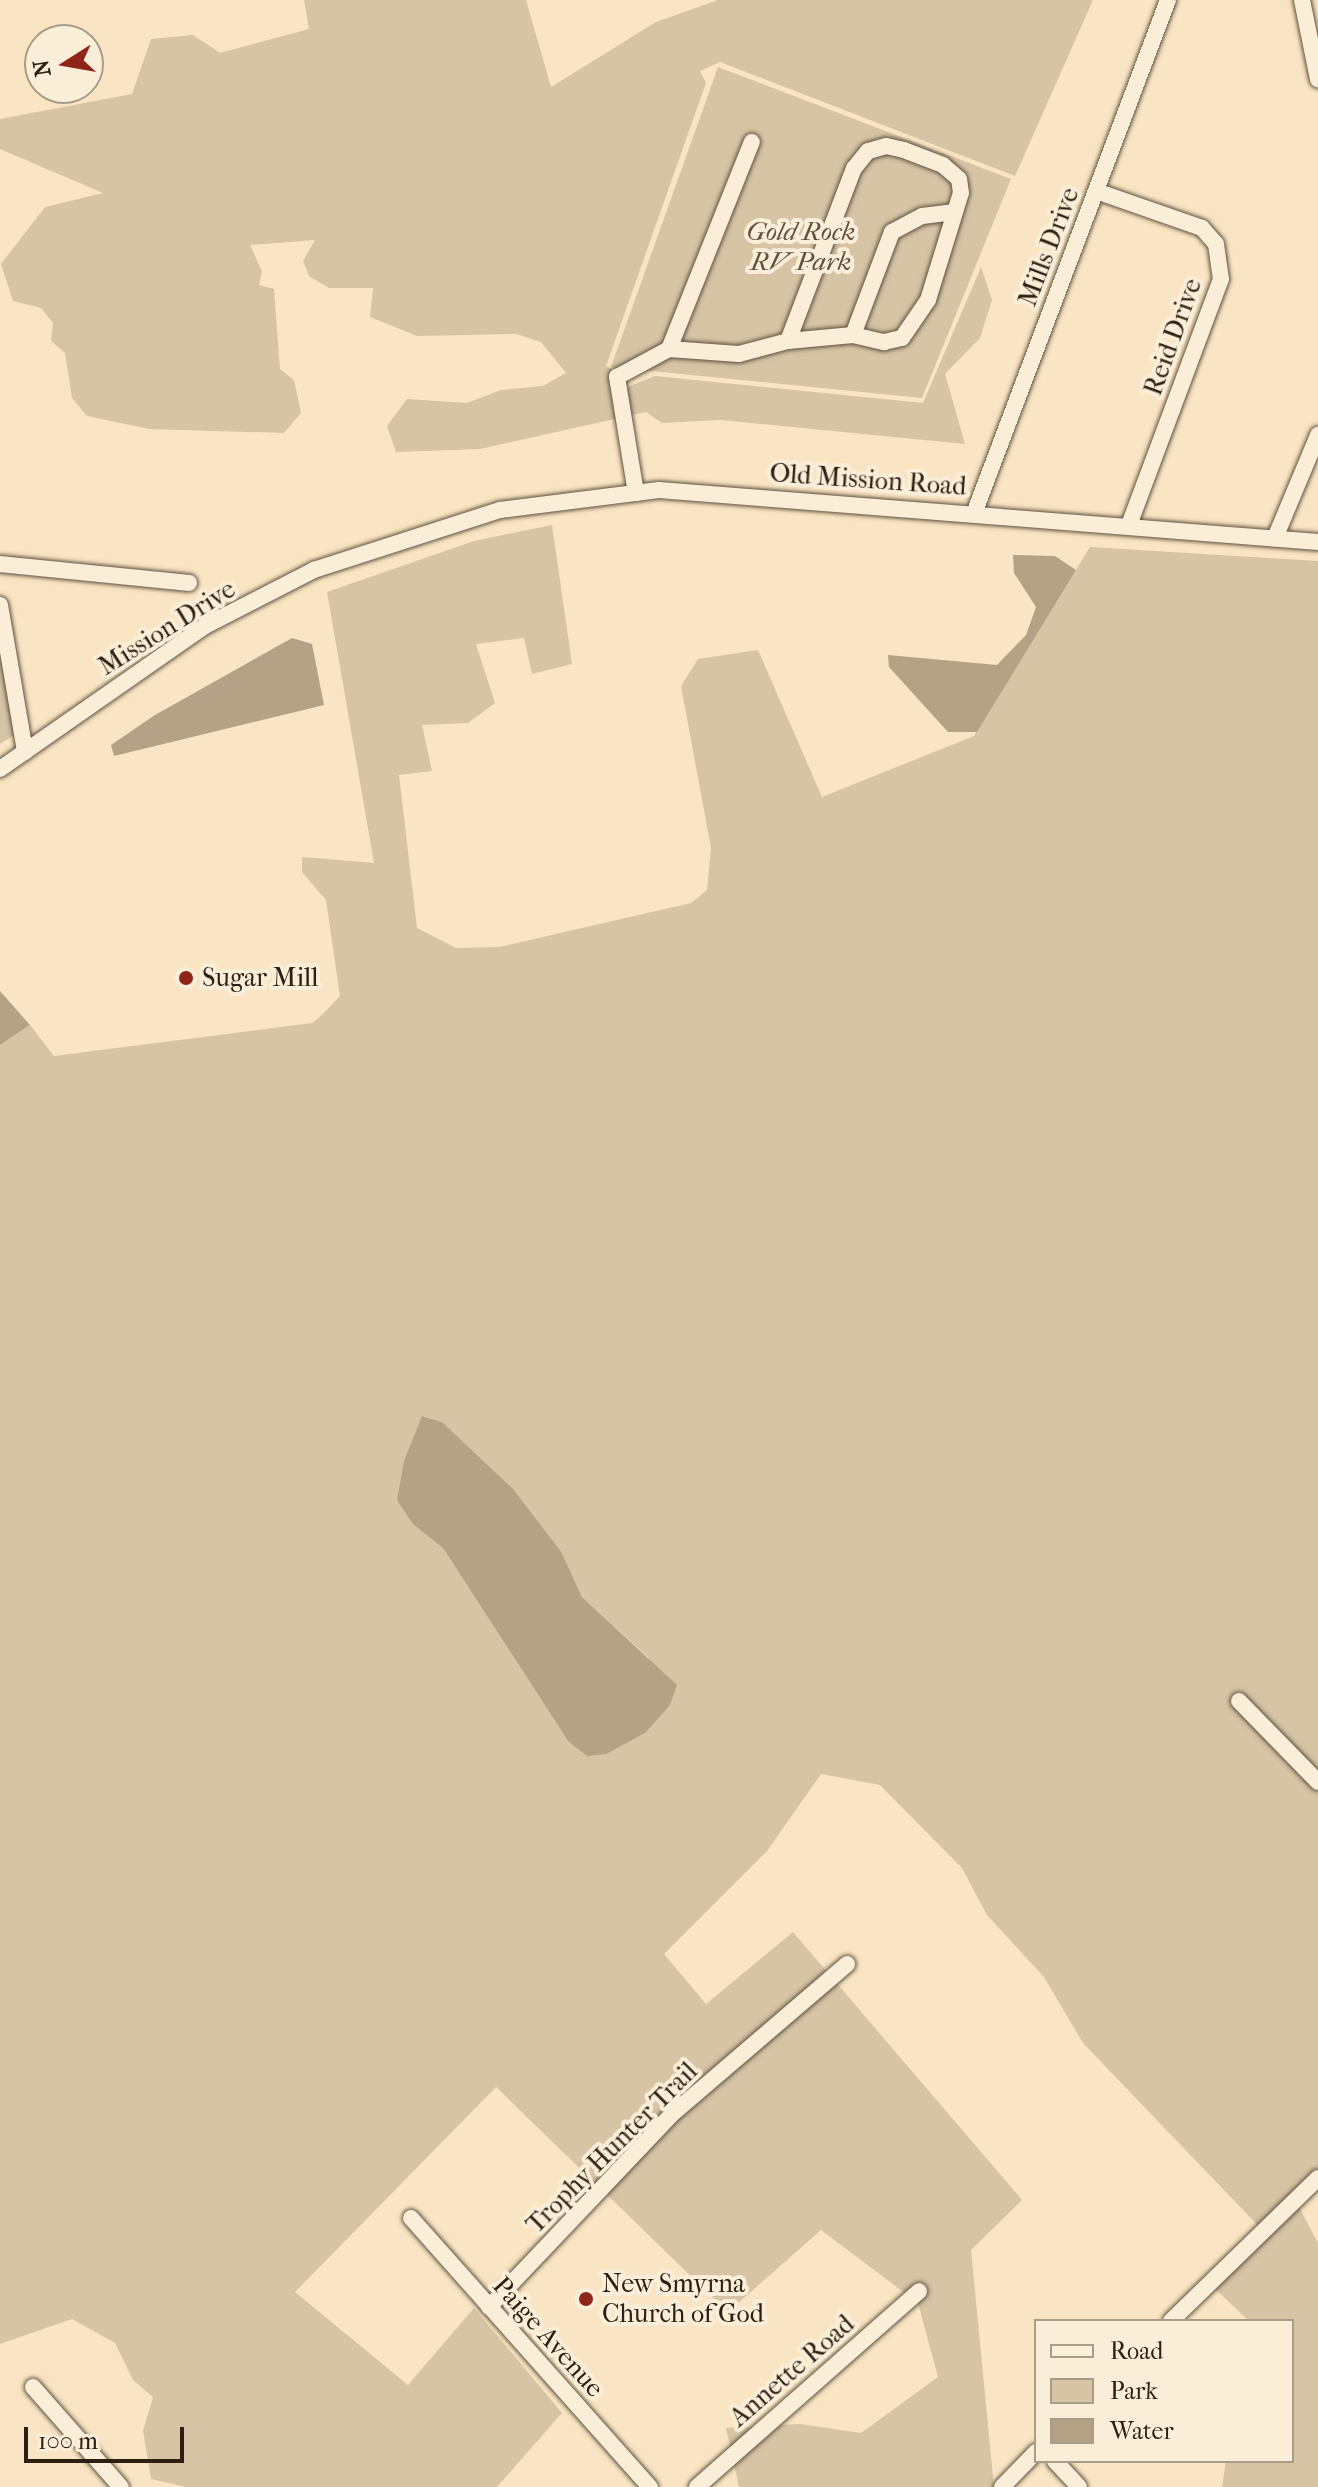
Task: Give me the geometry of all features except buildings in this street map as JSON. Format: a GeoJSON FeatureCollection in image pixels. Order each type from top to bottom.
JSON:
{"type":"FeatureCollection","features":[{"type":"Feature","properties":{"kind":"street","name":"Mills Drive"},"geometry":{"type":"LineString","coordinates":[[975,511],[1168,0]]}},
{"type":"Feature","properties":{"kind":"street"},"geometry":{"type":"LineString","coordinates":[[1302,0],[1318,79]]}},
{"type":"Feature","properties":{"kind":"street"},"geometry":{"type":"LineString","coordinates":[[669,349],[752,142]]}},
{"type":"Feature","properties":{"kind":"street"},"geometry":{"type":"LineString","coordinates":[[636,493],[617,377],[669,349],[739,354],[788,341],[853,335],[884,342],[913,328],[928,300],[955,212],[959,179],[943,165],[886,146],[868,151],[854,168],[788,341]]}},
{"type":"Feature","properties":{"kind":"street","name":"Reid Drive"},"geometry":{"type":"LineString","coordinates":[[1096,191],[1202,228],[1216,244],[1221,279],[1129,525]]}},
{"type":"Feature","properties":{"kind":"street"},"geometry":{"type":"LineString","coordinates":[[853,335],[892,232],[913,219],[955,212]]}},
{"type":"Feature","properties":{"kind":"street"},"geometry":{"type":"LineString","coordinates":[[1275,538],[1318,435]]}},
{"type":"Feature","properties":{"kind":"street","name":"Old Mission Road"},"geometry":{"type":"LineString","coordinates":[[417,533],[500,510],[659,490],[975,511],[1318,542]]}},
{"type":"Feature","properties":{"kind":"street","name":"Mission Drive"},"geometry":{"type":"LineString","coordinates":[[0,769],[205,626],[314,570],[417,533]]}},
{"type":"Feature","properties":{"kind":"street"},"geometry":{"type":"LineString","coordinates":[[0,564],[189,583]]}},
{"type":"Feature","properties":{"kind":"street"},"geometry":{"type":"LineString","coordinates":[[0,605],[25,752]]}},
{"type":"Feature","properties":{"kind":"street"},"geometry":{"type":"LineString","coordinates":[[1239,1701],[1318,1782]]}},
{"type":"Feature","properties":{"kind":"street","name":"Trophy Hunter Trail"},"geometry":{"type":"LineString","coordinates":[[489,2307],[671,2115],[847,1964]]}},
{"type":"Feature","properties":{"kind":"street"},"geometry":{"type":"LineString","coordinates":[[1173,2319],[1318,2178]]}},
{"type":"Feature","properties":{"kind":"street","name":"Paige Avenue"},"geometry":{"type":"LineString","coordinates":[[411,2218],[650,2487]]}},
{"type":"Feature","properties":{"kind":"street","name":"Annette Road"},"geometry":{"type":"LineString","coordinates":[[697,2487],[919,2291]]}},
{"type":"Feature","properties":{"kind":"street"},"geometry":{"type":"LineString","coordinates":[[33,2387],[121,2487]]}},
{"type":"Feature","properties":{"kind":"street"},"geometry":{"type":"LineString","coordinates":[[1002,2487],[1034,2454]]}},
{"type":"Feature","properties":{"kind":"street"},"geometry":{"type":"LineString","coordinates":[[1057,2463],[1079,2487]]}},
{"type":"Feature","properties":{"kind":"green space"},"geometry":{"type":"Polygon","coordinates":[[[304,0],[526,0],[551,87],[656,22],[718,0],[1093,0],[1015,176],[720,62],[700,71],[706,83],[606,366],[617,372],[625,388],[655,376],[923,403],[981,267],[992,300],[980,338],[945,374],[965,444],[721,420],[662,423],[646,412],[480,449],[396,452],[387,426],[407,399],[467,403],[501,390],[543,386],[566,373],[541,342],[516,334],[417,336],[370,317],[373,288],[329,288],[309,276],[303,261],[315,240],[250,245],[262,271],[259,285],[274,289],[280,369],[294,380],[301,413],[284,433],[149,429],[87,416],[72,398],[65,353],[51,341],[53,323],[41,308],[13,301],[1,264],[45,207],[103,193],[0,149],[0,119],[79,104],[104,104],[104,99],[132,94],[151,39],[193,35],[220,53],[309,29],[304,0]]]}},
{"type":"Feature","properties":{"kind":"green space","name":"Gold Rock RV Park"},"geometry":{"type":"Polygon","coordinates":[[[718,67],[1011,179],[922,398],[611,367],[718,67]]]}},
{"type":"Feature","properties":{"kind":"green space"},"geometry":{"type":"Polygon","coordinates":[[[552,525],[572,664],[532,674],[524,638],[476,644],[495,703],[468,723],[422,725],[432,771],[399,775],[417,928],[456,948],[499,947],[691,903],[707,890],[711,848],[681,686],[698,659],[758,650],[822,797],[974,736],[1090,547],[1318,561],[1318,2185],[1298,2205],[1318,2243],[1318,2487],[1222,2487],[1226,2463],[1294,2463],[1294,2319],[1247,2319],[1211,2285],[1267,2235],[1083,2043],[1044,1977],[987,1915],[962,1868],[880,1785],[821,1774],[767,1851],[664,1954],[706,2004],[793,1932],[1022,2200],[971,2250],[994,2487],[739,2487],[726,2428],[800,2424],[861,2433],[938,2377],[918,2303],[821,2230],[728,2312],[496,2087],[295,2292],[408,2385],[474,2308],[562,2413],[497,2487],[186,2487],[151,2479],[143,2431],[153,2397],[133,2380],[115,2343],[72,2319],[0,2344],[0,1045],[30,1025],[54,1056],[312,1023],[340,996],[326,900],[302,872],[302,857],[374,863],[327,592],[474,541],[552,525]],[[423,1416],[417,1434],[443,1548],[568,1741],[649,1658],[582,1597],[562,1553],[442,1422],[423,1416]]]}},
{"type":"Feature","properties":{"kind":"green space"},"geometry":{"type":"Polygon","coordinates":[[[0,625],[23,729],[0,744],[0,625]]]}},
{"type":"Feature","properties":{"kind":"water"},"geometry":{"type":"Polygon","coordinates":[[[1013,555],[1055,556],[1076,570],[977,732],[948,732],[889,667],[888,655],[997,665],[1026,635],[1036,607],[1014,573],[1013,555]]]}},
{"type":"Feature","properties":{"kind":"water"},"geometry":{"type":"Polygon","coordinates":[[[292,638],[312,644],[324,705],[114,756],[111,745],[155,715],[292,638]]]}},
{"type":"Feature","properties":{"kind":"water"},"geometry":{"type":"Polygon","coordinates":[[[0,991],[30,1025],[0,1045],[0,991]]]}},
{"type":"Feature","properties":{"kind":"water"},"geometry":{"type":"Polygon","coordinates":[[[422,1416],[442,1422],[513,1489],[562,1553],[582,1597],[677,1685],[670,1705],[645,1733],[606,1754],[587,1756],[568,1741],[443,1548],[413,1524],[397,1500],[404,1461],[422,1416]]]}},
{"type":"Feature","properties":{"kind":"place","name":"Sugar Mill"},"geometry":{"type":"Point","coordinates":[186,978]}},
{"type":"Feature","properties":{"kind":"place","name":"New Smyrna Church of God"},"geometry":{"type":"Point","coordinates":[586,2299]}}]}
